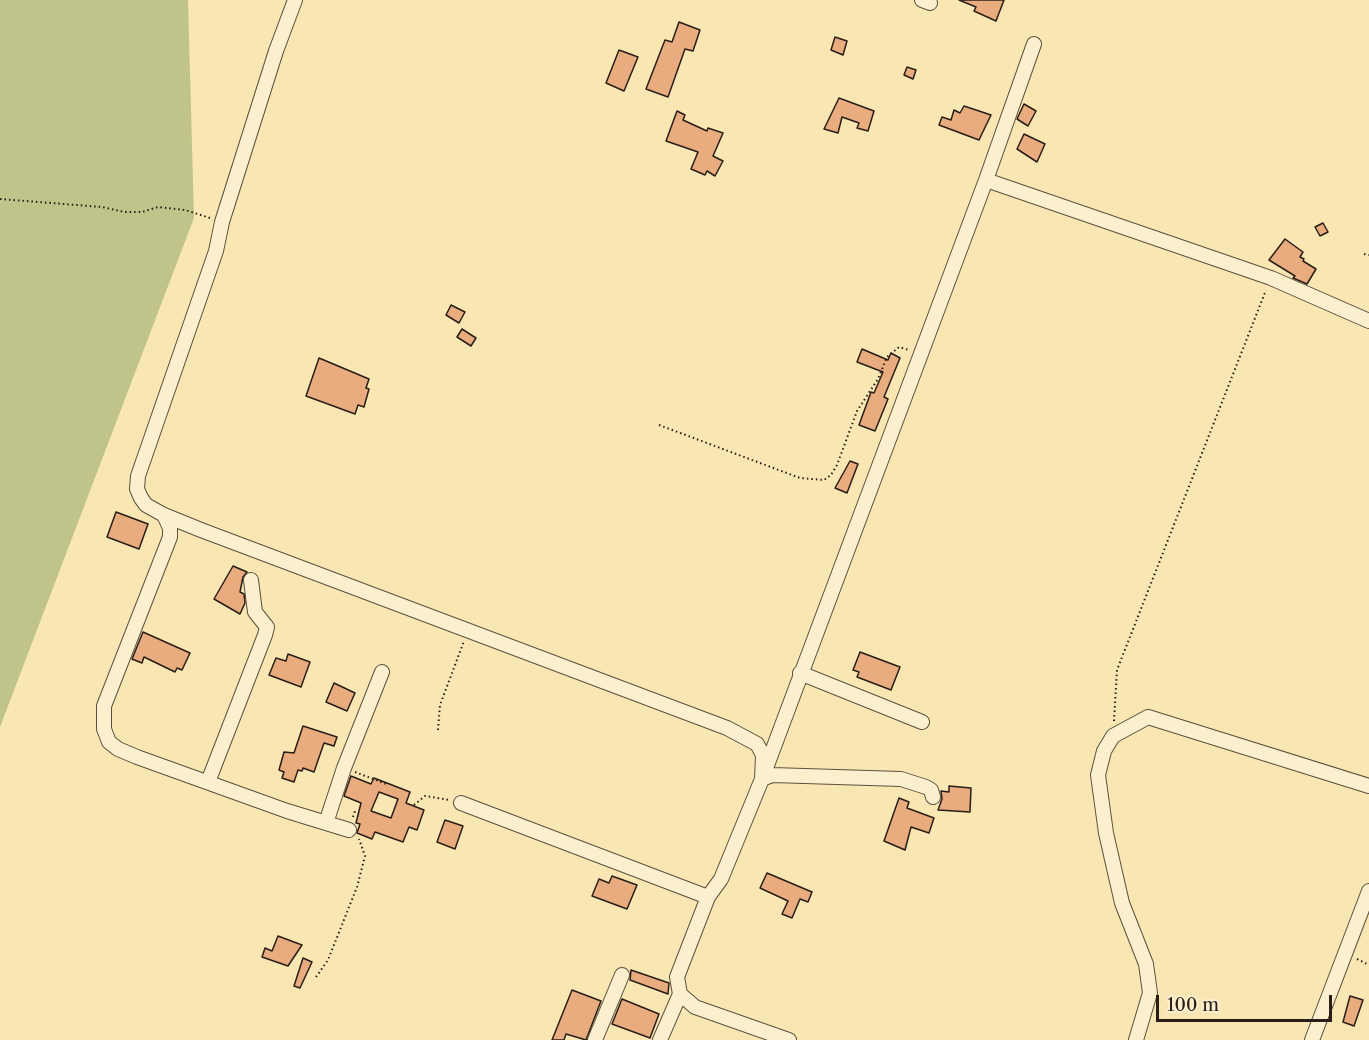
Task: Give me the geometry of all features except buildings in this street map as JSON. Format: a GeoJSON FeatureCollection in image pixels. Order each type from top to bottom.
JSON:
{"type":"FeatureCollection","features":[{"type":"Feature","properties":{"kind":"street"},"geometry":{"type":"LineString","coordinates":[[295,0],[276,51],[222,222],[216,251],[138,476],[137,489],[141,498],[146,505],[164,515],[740,734],[757,744],[763,755],[762,778]]}},
{"type":"Feature","properties":{"kind":"street"},"geometry":{"type":"LineString","coordinates":[[660,1040],[680,994],[677,976],[708,897],[721,879],[762,778],[986,180],[1034,44]]}},
{"type":"Feature","properties":{"kind":"street"},"geometry":{"type":"LineString","coordinates":[[986,180],[1271,278],[1369,321]]}},
{"type":"Feature","properties":{"kind":"street"},"geometry":{"type":"LineString","coordinates":[[164,515],[171,528],[170,537],[104,706],[104,729],[110,741],[118,749],[349,830]]}},
{"type":"Feature","properties":{"kind":"street"},"geometry":{"type":"LineString","coordinates":[[208,782],[267,627],[255,612],[251,580]]}},
{"type":"Feature","properties":{"kind":"street"},"geometry":{"type":"LineString","coordinates":[[326,823],[344,768],[382,672]]}},
{"type":"Feature","properties":{"kind":"street"},"geometry":{"type":"LineString","coordinates":[[800,673],[922,722]]}},
{"type":"Feature","properties":{"kind":"street"},"geometry":{"type":"LineString","coordinates":[[1136,1040],[1150,993],[1146,964],[1122,903],[1106,833],[1098,775],[1104,752],[1113,736],[1148,717],[1369,786]]}},
{"type":"Feature","properties":{"kind":"street"},"geometry":{"type":"LineString","coordinates":[[762,778],[772,775],[901,779],[926,787],[931,790],[933,797]]}},
{"type":"Feature","properties":{"kind":"street"},"geometry":{"type":"LineString","coordinates":[[461,803],[708,897]]}},
{"type":"Feature","properties":{"kind":"street"},"geometry":{"type":"LineString","coordinates":[[1312,1040],[1369,891]]}},
{"type":"Feature","properties":{"kind":"street"},"geometry":{"type":"LineString","coordinates":[[594,1040],[622,975]]}},
{"type":"Feature","properties":{"kind":"street"},"geometry":{"type":"LineString","coordinates":[[680,994],[695,1007],[789,1040]]}},
{"type":"Feature","properties":{"kind":"path"},"geometry":{"type":"LineString","coordinates":[[0,199],[102,207],[123,212],[142,212],[158,207],[185,210],[222,222]]}},
{"type":"Feature","properties":{"kind":"path"},"geometry":{"type":"LineString","coordinates":[[1364,254],[1369,255]]}},
{"type":"Feature","properties":{"kind":"path"},"geometry":{"type":"LineString","coordinates":[[1113,736],[1117,670],[1271,278]]}},
{"type":"Feature","properties":{"kind":"path"},"geometry":{"type":"LineString","coordinates":[[659,425],[800,478],[824,480],[837,465],[857,411],[878,379],[887,357],[899,347],[920,354]]}},
{"type":"Feature","properties":{"kind":"path"},"geometry":{"type":"LineString","coordinates":[[438,730],[443,694],[467,632]]}},
{"type":"Feature","properties":{"kind":"path"},"geometry":{"type":"LineString","coordinates":[[344,768],[386,784]]}},
{"type":"Feature","properties":{"kind":"path"},"geometry":{"type":"LineString","coordinates":[[414,805],[419,799],[431,795],[461,803]]}},
{"type":"Feature","properties":{"kind":"path"},"geometry":{"type":"LineString","coordinates":[[316,977],[328,960],[357,887],[365,856],[359,838],[349,830]]}},
{"type":"Feature","properties":{"kind":"green space"},"geometry":{"type":"Polygon","coordinates":[[[0,0],[188,0],[194,218],[0,727],[0,0]]]}}]}
